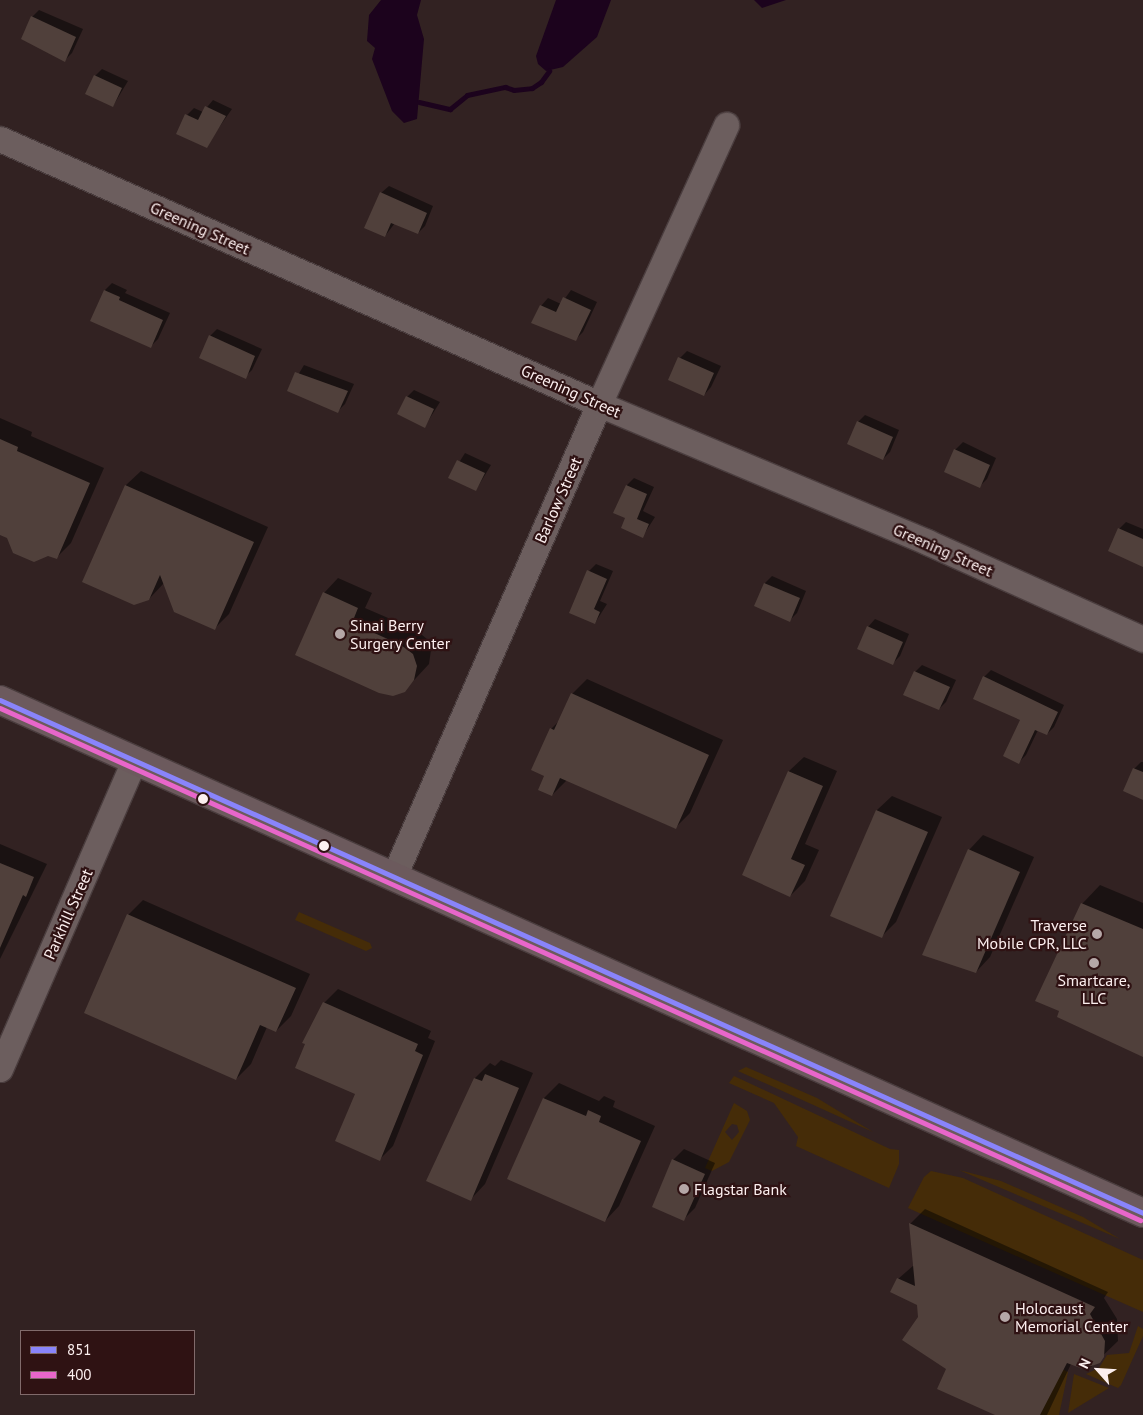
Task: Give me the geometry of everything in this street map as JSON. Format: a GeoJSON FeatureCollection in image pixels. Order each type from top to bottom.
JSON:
{"type":"FeatureCollection","features":[{"type":"Feature","properties":{"kind":"main road"},"geometry":{"type":"LineString","coordinates":[[0,700],[1143,1212]]}},
{"type":"Feature","properties":{"kind":"street","name":"Barlow Street"},"geometry":{"type":"LineString","coordinates":[[394,876],[600,404],[726,125]]}},
{"type":"Feature","properties":{"kind":"street","name":"Greening Street"},"geometry":{"type":"LineString","coordinates":[[0,139],[600,404],[927,542],[1143,639]]}},
{"type":"Feature","properties":{"kind":"street","name":"Parkhill Street"},"geometry":{"type":"LineString","coordinates":[[0,1070],[135,759]]}},
{"type":"Feature","properties":{"kind":"shaded area"},"geometry":{"type":"Polygon","coordinates":[[[381,0],[421,0],[417,15],[424,39],[417,119],[404,123],[392,111],[372,59],[375,48],[367,41],[369,15],[381,0]]]}},
{"type":"Feature","properties":{"kind":"shaded area"},"geometry":{"type":"Polygon","coordinates":[[[556,0],[611,0],[597,37],[563,67],[546,71],[538,64],[536,56],[556,0]]]}},
{"type":"Feature","properties":{"kind":"shaded area"},"geometry":{"type":"Polygon","coordinates":[[[754,0],[786,0],[762,8],[754,0]]]}},
{"type":"Feature","properties":{"kind":"shaded area"},"geometry":{"type":"Polygon","coordinates":[[[299,912],[370,943],[372,948],[366,951],[295,920],[299,912]]]}},
{"type":"Feature","properties":{"kind":"shaded area"},"geometry":{"type":"Polygon","coordinates":[[[746,1067],[817,1098],[873,1132],[738,1071],[746,1067]]]}},
{"type":"Feature","properties":{"kind":"shaded area"},"geometry":{"type":"Polygon","coordinates":[[[734,1076],[890,1149],[899,1150],[899,1164],[889,1188],[796,1146],[798,1137],[774,1103],[729,1083],[734,1076]]]}},
{"type":"Feature","properties":{"kind":"shaded area"},"geometry":{"type":"Polygon","coordinates":[[[734,1103],[747,1111],[750,1120],[729,1162],[712,1171],[705,1168],[734,1103]],[[732,1124],[725,1132],[732,1140],[739,1132],[737,1125],[732,1124]]]}},
{"type":"Feature","properties":{"kind":"shaded area"},"geometry":{"type":"Polygon","coordinates":[[[959,1170],[1001,1181],[1083,1217],[1120,1239],[959,1170]]]}},
{"type":"Feature","properties":{"kind":"shaded area"},"geometry":{"type":"Polygon","coordinates":[[[931,1171],[963,1178],[1143,1260],[1143,1312],[908,1208],[924,1177],[931,1171]]]}},
{"type":"Feature","properties":{"kind":"shaded area"},"geometry":{"type":"Polygon","coordinates":[[[1138,1326],[1143,1329],[1143,1336],[1118,1388],[1086,1374],[1099,1368],[1107,1355],[1129,1353],[1138,1326]]]}},
{"type":"Feature","properties":{"kind":"shaded area"},"geometry":{"type":"Polygon","coordinates":[[[1062,1369],[1068,1372],[1059,1415],[1040,1415],[1062,1369]]]}},
{"type":"Feature","properties":{"kind":"shaded area"},"geometry":{"type":"Polygon","coordinates":[[[1074,1374],[1109,1388],[1068,1413],[1074,1374]]]}},
{"type":"Feature","properties":{"kind":"building"},"geometry":{"type":"Polygon","coordinates":[[[31,16],[76,37],[65,62],[21,39],[31,16]]]}},
{"type":"Feature","properties":{"kind":"building"},"geometry":{"type":"Polygon","coordinates":[[[94,75],[122,88],[113,107],[85,94],[94,75]]]}},
{"type":"Feature","properties":{"kind":"building"},"geometry":{"type":"Polygon","coordinates":[[[205,106],[226,116],[207,148],[176,134],[185,114],[198,120],[205,106]]]}},
{"type":"Feature","properties":{"kind":"building"},"geometry":{"type":"Polygon","coordinates":[[[380,192],[427,213],[418,234],[391,223],[385,237],[364,228],[380,192]]]}},
{"type":"Feature","properties":{"kind":"building"},"geometry":{"type":"Polygon","coordinates":[[[104,290],[120,297],[119,300],[163,320],[151,348],[90,321],[104,290]]]}},
{"type":"Feature","properties":{"kind":"building"},"geometry":{"type":"Polygon","coordinates":[[[563,297],[591,310],[576,341],[531,323],[540,305],[556,312],[563,297]]]}},
{"type":"Feature","properties":{"kind":"building"},"geometry":{"type":"Polygon","coordinates":[[[209,335],[255,356],[246,379],[199,358],[209,335]]]}},
{"type":"Feature","properties":{"kind":"building"},"geometry":{"type":"Polygon","coordinates":[[[678,357],[714,373],[704,396],[668,380],[678,357]]]}},
{"type":"Feature","properties":{"kind":"building"},"geometry":{"type":"Polygon","coordinates":[[[295,372],[348,391],[338,413],[287,391],[295,372]]]}},
{"type":"Feature","properties":{"kind":"building"},"geometry":{"type":"Polygon","coordinates":[[[406,396],[434,409],[425,428],[397,414],[406,396]]]}},
{"type":"Feature","properties":{"kind":"building"},"geometry":{"type":"Polygon","coordinates":[[[857,421],[893,437],[883,460],[847,444],[857,421]]]}},
{"type":"Feature","properties":{"kind":"building"},"geometry":{"type":"Polygon","coordinates":[[[0,439],[18,447],[17,451],[90,483],[57,559],[48,556],[34,562],[13,553],[7,538],[0,535],[0,439]]]}},
{"type":"Feature","properties":{"kind":"building"},"geometry":{"type":"Polygon","coordinates":[[[954,449],[990,465],[980,488],[944,472],[954,449]]]}},
{"type":"Feature","properties":{"kind":"building"},"geometry":{"type":"Polygon","coordinates":[[[457,460],[485,473],[476,491],[448,478],[457,460]]]}},
{"type":"Feature","properties":{"kind":"building"},"geometry":{"type":"Polygon","coordinates":[[[125,485],[254,542],[215,630],[174,612],[160,575],[149,600],[134,605],[82,582],[125,485]]]}},
{"type":"Feature","properties":{"kind":"building"},"geometry":{"type":"Polygon","coordinates":[[[626,485],[647,494],[637,519],[649,524],[643,538],[621,528],[625,518],[613,513],[626,485]]]}},
{"type":"Feature","properties":{"kind":"building"},"geometry":{"type":"Polygon","coordinates":[[[1118,528],[1143,539],[1143,567],[1108,551],[1118,528]]]}},
{"type":"Feature","properties":{"kind":"building"},"geometry":{"type":"Polygon","coordinates":[[[587,570],[607,579],[594,609],[600,612],[595,624],[569,613],[587,570]]]}},
{"type":"Feature","properties":{"kind":"building"},"geometry":{"type":"Polygon","coordinates":[[[764,583],[800,598],[790,622],[754,606],[764,583]]]}},
{"type":"Feature","properties":{"kind":"building","name":"Sinai Berry Surgery Center"},"geometry":{"type":"Polygon","coordinates":[[[323,592],[358,608],[352,623],[401,645],[413,654],[417,666],[414,680],[405,692],[393,696],[379,693],[295,655],[323,592]]]}},
{"type":"Feature","properties":{"kind":"building"},"geometry":{"type":"Polygon","coordinates":[[[867,626],[903,642],[893,665],[857,649],[867,626]]]}},
{"type":"Feature","properties":{"kind":"building"},"geometry":{"type":"Polygon","coordinates":[[[914,671],[950,687],[939,710],[903,695],[914,671]]]}},
{"type":"Feature","properties":{"kind":"building"},"geometry":{"type":"Polygon","coordinates":[[[983,676],[1058,712],[1047,735],[1035,730],[1019,764],[1003,756],[1020,720],[973,699],[983,676]]]}},
{"type":"Feature","properties":{"kind":"building"},"geometry":{"type":"Polygon","coordinates":[[[571,693],[709,755],[676,829],[560,778],[552,796],[538,790],[544,776],[531,770],[550,728],[554,730],[571,693]]]}},
{"type":"Feature","properties":{"kind":"building"},"geometry":{"type":"Polygon","coordinates":[[[1133,768],[1143,772],[1143,800],[1123,791],[1133,768]]]}},
{"type":"Feature","properties":{"kind":"building"},"geometry":{"type":"Polygon","coordinates":[[[788,771],[823,786],[791,859],[805,865],[790,897],[742,875],[788,771]]]}},
{"type":"Feature","properties":{"kind":"building"},"geometry":{"type":"Polygon","coordinates":[[[876,810],[928,832],[882,938],[830,916],[876,810]]]}},
{"type":"Feature","properties":{"kind":"building"},"geometry":{"type":"Polygon","coordinates":[[[968,849],[1020,872],[976,973],[922,955],[968,849]]]}},
{"type":"Feature","properties":{"kind":"building"},"geometry":{"type":"Polygon","coordinates":[[[0,863],[34,877],[26,897],[23,895],[0,948],[0,863]]]}},
{"type":"Feature","properties":{"kind":"building"},"geometry":{"type":"Polygon","coordinates":[[[1081,903],[1143,929],[1143,1057],[1057,1017],[1059,1011],[1035,1001],[1081,903]]]}},
{"type":"Feature","properties":{"kind":"building"},"geometry":{"type":"Polygon","coordinates":[[[127,914],[296,988],[276,1032],[260,1025],[236,1080],[84,1013],[127,914]]]}},
{"type":"Feature","properties":{"kind":"building"},"geometry":{"type":"Polygon","coordinates":[[[323,1002],[418,1044],[415,1051],[423,1055],[380,1161],[335,1141],[355,1094],[295,1068],[305,1044],[302,1043],[323,1002]]]}},
{"type":"Feature","properties":{"kind":"building"},"geometry":{"type":"Polygon","coordinates":[[[485,1074],[519,1088],[471,1201],[426,1181],[474,1078],[482,1081],[485,1074]]]}},
{"type":"Feature","properties":{"kind":"building"},"geometry":{"type":"Polygon","coordinates":[[[543,1098],[586,1116],[588,1110],[601,1116],[599,1122],[641,1141],[605,1222],[507,1179],[543,1098]]]}},
{"type":"Feature","properties":{"kind":"building","name":"Flagstar Bank"},"geometry":{"type":"Polygon","coordinates":[[[672,1159],[705,1174],[684,1221],[652,1207],[672,1159]]]}},
{"type":"Feature","properties":{"kind":"building","name":"Holocaust Memorial Center"},"geometry":{"type":"Polygon","coordinates":[[[909,1223],[1095,1307],[1090,1314],[1105,1341],[1104,1357],[1100,1363],[1083,1369],[1067,1363],[1040,1415],[995,1415],[937,1389],[946,1369],[902,1340],[918,1317],[917,1305],[890,1292],[897,1278],[915,1286],[909,1223]]]}},
{"type":"Feature","properties":{"kind":"waterway"},"geometry":{"type":"LineString","coordinates":[[419,102],[450,109],[467,95],[505,87],[514,90],[532,88],[541,82],[549,71]]}},
{"type":"Feature","properties":{"kind":"transit line","name":"851"},"geometry":{"type":"LineString","coordinates":[[0,700],[1143,1213]]}},
{"type":"Feature","properties":{"kind":"transit line","name":"400"},"geometry":{"type":"LineString","coordinates":[[0,708],[1140,1220]]}},
{"type":"Feature","properties":{"kind":"place","name":"Sinai Berry Surgery Center"},"geometry":{"type":"Point","coordinates":[340,634]}},
{"type":"Feature","properties":{"kind":"place","name":"Traverse Mobile CPR, LLC"},"geometry":{"type":"Point","coordinates":[1097,934]}},
{"type":"Feature","properties":{"kind":"place","name":"Smartcare, LLC"},"geometry":{"type":"Point","coordinates":[1094,963]}},
{"type":"Feature","properties":{"kind":"place","name":"Flagstar Bank"},"geometry":{"type":"Point","coordinates":[684,1189]}},
{"type":"Feature","properties":{"kind":"place","name":"Holocaust Memorial Center"},"geometry":{"type":"Point","coordinates":[1005,1317]}}]}
